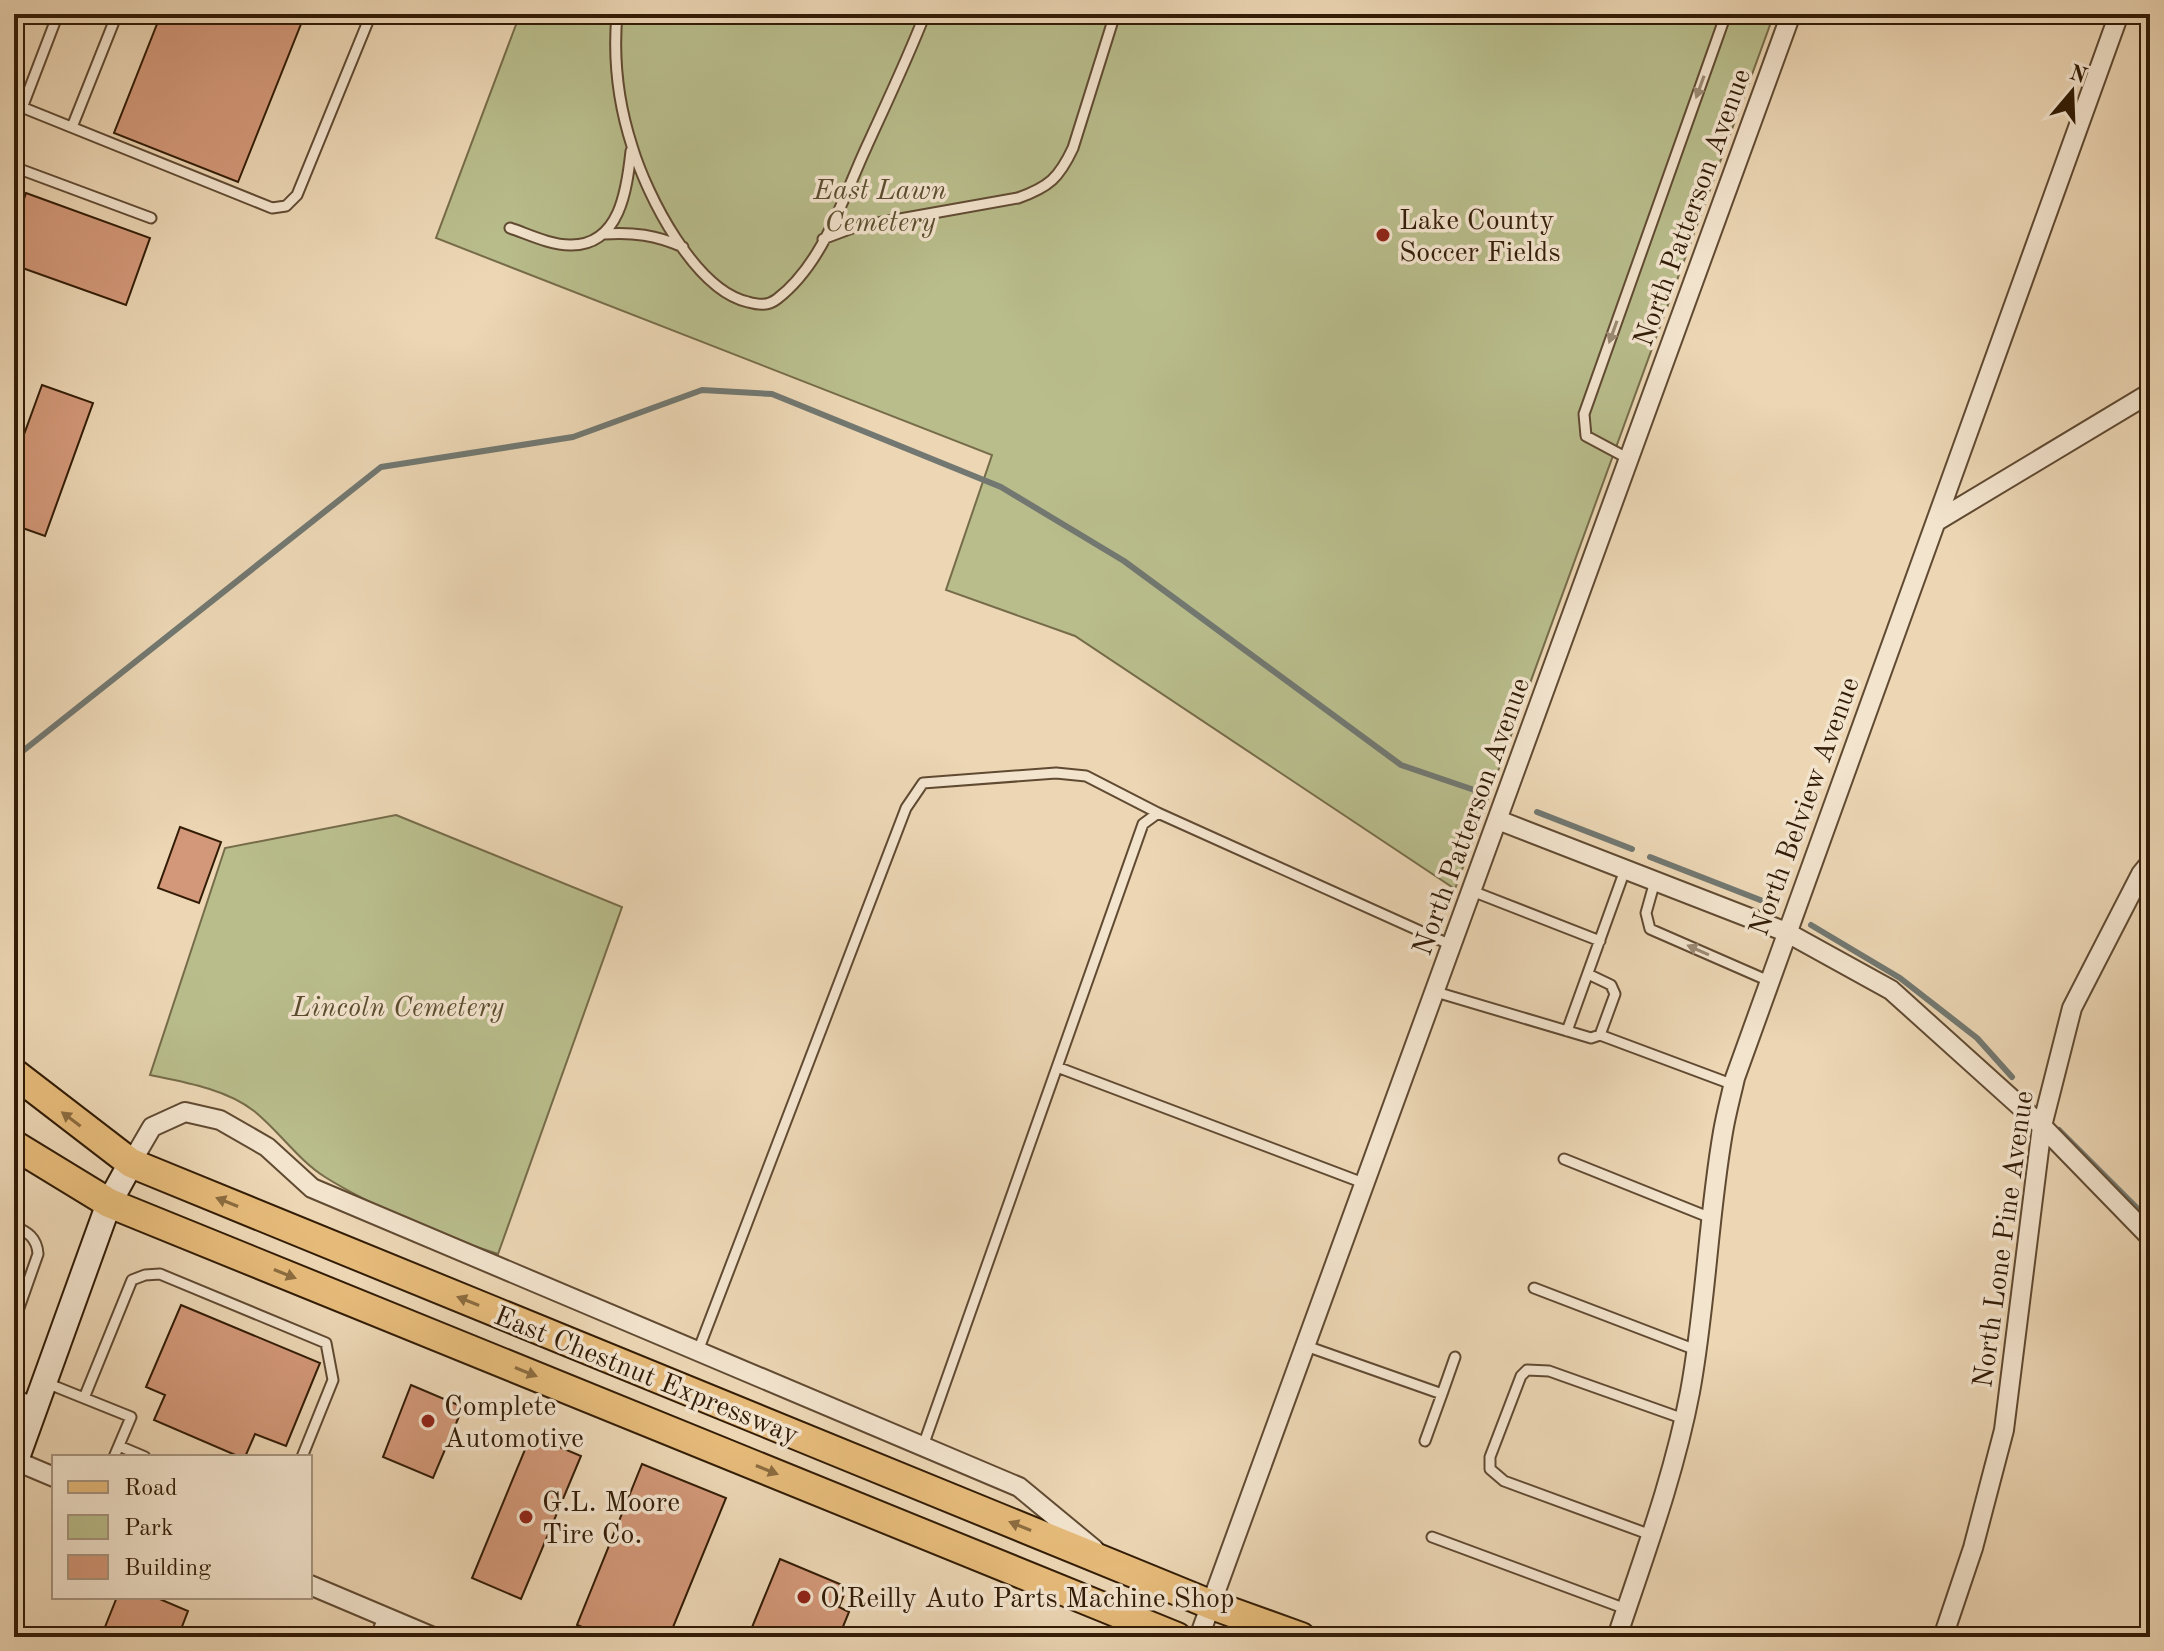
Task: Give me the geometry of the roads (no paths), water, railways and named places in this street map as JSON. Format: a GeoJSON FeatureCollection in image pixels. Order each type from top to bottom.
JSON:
{"type":"FeatureCollection","features":[{"type":"Feature","properties":{"kind":"main road","name":"East Chestnut Expressway"},"geometry":{"type":"LineString","coordinates":[[14,1073],[131,1163],[1212,1605],[1301,1637]]}},
{"type":"Feature","properties":{"kind":"main road","name":"East Chestnut Expressway"},"geometry":{"type":"LineString","coordinates":[[14,1145],[109,1203],[1177,1637]]}},
{"type":"Feature","properties":{"kind":"street","name":"North Patterson Avenue"},"geometry":{"type":"LineString","coordinates":[[1199,1637],[1791,14]]}},
{"type":"Feature","properties":{"kind":"street","name":"North Belview Avenue"},"geometry":{"type":"LineString","coordinates":[[1617,1637],[1651,1535],[1684,1419],[1696,1350],[1723,1129],[1734,1085],[1786,932],[2119,14]]}},
{"type":"Feature","properties":{"kind":"street"},"geometry":{"type":"LineString","coordinates":[[1937,521],[2150,393]]}},
{"type":"Feature","properties":{"kind":"street"},"geometry":{"type":"LineString","coordinates":[[1498,820],[1786,932],[1891,990],[2042,1126],[2150,1237]]}},
{"type":"Feature","properties":{"kind":"street","name":"North Lone Pine Avenue"},"geometry":{"type":"LineString","coordinates":[[1943,1637],[1973,1548],[2004,1430],[2042,1126],[2072,1008],[2141,874],[2150,863]]}},
{"type":"Feature","properties":{"kind":"street"},"geometry":{"type":"LineString","coordinates":[[52,1476],[15,1464],[32,1393],[109,1203],[152,1127],[185,1112],[220,1120],[267,1147],[312,1188],[1019,1487],[1112,1563]]}},
{"type":"Feature","properties":{"kind":"street"},"geometry":{"type":"LineString","coordinates":[[312,1586],[433,1637]]}},
{"type":"Feature","properties":{"kind":"lane"},"geometry":{"type":"LineString","coordinates":[[58,14],[18,106],[272,208],[286,206],[297,195],[371,14]]}},
{"type":"Feature","properties":{"kind":"lane"},"geometry":{"type":"LineString","coordinates":[[72,127],[117,14]]}},
{"type":"Feature","properties":{"kind":"lane"},"geometry":{"type":"LineString","coordinates":[[617,14],[614,48],[619,92],[632,148],[656,204],[683,247],[718,287],[737,299],[760,305],[775,302],[815,257],[925,14]]}},
{"type":"Feature","properties":{"kind":"lane"},"geometry":{"type":"LineString","coordinates":[[823,239],[855,227],[1018,198],[1053,182],[1073,148],[1115,14]]}},
{"type":"Feature","properties":{"kind":"lane"},"geometry":{"type":"LineString","coordinates":[[1629,459],[1586,436],[1584,414],[1726,14]]}},
{"type":"Feature","properties":{"kind":"lane"},"geometry":{"type":"LineString","coordinates":[[510,228],[568,245],[587,243],[604,234],[616,220],[632,148]]}},
{"type":"Feature","properties":{"kind":"lane"},"geometry":{"type":"LineString","coordinates":[[14,167],[151,218]]}},
{"type":"Feature","properties":{"kind":"lane"},"geometry":{"type":"LineString","coordinates":[[604,234],[635,232],[661,237],[683,247]]}},
{"type":"Feature","properties":{"kind":"lane"},"geometry":{"type":"LineString","coordinates":[[698,1351],[906,808],[923,783],[1056,773],[1086,776],[1158,813],[1452,946]]}},
{"type":"Feature","properties":{"kind":"lane"},"geometry":{"type":"LineString","coordinates":[[923,1446],[1143,824],[1158,813]]}},
{"type":"Feature","properties":{"kind":"lane"},"geometry":{"type":"LineString","coordinates":[[1567,1031],[1625,870]]}},
{"type":"Feature","properties":{"kind":"lane"},"geometry":{"type":"LineString","coordinates":[[1655,881],[1646,913],[1650,929],[1769,981]]}},
{"type":"Feature","properties":{"kind":"lane"},"geometry":{"type":"LineString","coordinates":[[1472,891],[1600,941]]}},
{"type":"Feature","properties":{"kind":"lane"},"geometry":{"type":"LineString","coordinates":[[1588,974],[1611,985],[1615,994],[1600,1035]]}},
{"type":"Feature","properties":{"kind":"lane"},"geometry":{"type":"LineString","coordinates":[[1436,992],[1591,1038],[1600,1035],[1734,1085]]}},
{"type":"Feature","properties":{"kind":"lane"},"geometry":{"type":"LineString","coordinates":[[1057,1067],[1366,1184]]}},
{"type":"Feature","properties":{"kind":"lane"},"geometry":{"type":"LineString","coordinates":[[1564,1159],[1711,1218]]}},
{"type":"Feature","properties":{"kind":"lane"},"geometry":{"type":"LineString","coordinates":[[14,1226],[31,1235],[38,1245],[38,1254],[14,1322]]}},
{"type":"Feature","properties":{"kind":"lane"},"geometry":{"type":"LineString","coordinates":[[84,1398],[132,1280],[160,1274],[326,1343],[333,1380],[303,1455]]}},
{"type":"Feature","properties":{"kind":"lane"},"geometry":{"type":"LineString","coordinates":[[1534,1288],[1696,1350]]}},
{"type":"Feature","properties":{"kind":"lane"},"geometry":{"type":"LineString","coordinates":[[1306,1346],[1442,1394]]}},
{"type":"Feature","properties":{"kind":"lane"},"geometry":{"type":"LineString","coordinates":[[1425,1441],[1455,1357]]}},
{"type":"Feature","properties":{"kind":"lane"},"geometry":{"type":"LineString","coordinates":[[1651,1535],[1497,1478],[1490,1469],[1490,1457],[1521,1376],[1527,1370],[1549,1371],[1684,1419]]}},
{"type":"Feature","properties":{"kind":"lane"},"geometry":{"type":"LineString","coordinates":[[32,1393],[84,1398],[131,1417],[115,1455]]}},
{"type":"Feature","properties":{"kind":"lane"},"geometry":{"type":"LineString","coordinates":[[119,1446],[140,1455]]}},
{"type":"Feature","properties":{"kind":"lane"},"geometry":{"type":"LineString","coordinates":[[1432,1537],[1626,1609]]}},
{"type":"Feature","properties":{"kind":"lane"},"geometry":{"type":"LineString","coordinates":[[375,1637],[384,1616]]}},
{"type":"Feature","properties":{"kind":"waterway"},"geometry":{"type":"LineString","coordinates":[[14,758],[381,467],[573,437],[702,390],[772,394],[1001,487],[1124,561],[1401,765],[1486,794]]}},
{"type":"Feature","properties":{"kind":"waterway"},"geometry":{"type":"LineString","coordinates":[[1537,812],[1632,849]]}},
{"type":"Feature","properties":{"kind":"waterway"},"geometry":{"type":"LineString","coordinates":[[1650,857],[1773,905]]}},
{"type":"Feature","properties":{"kind":"waterway"},"geometry":{"type":"LineString","coordinates":[[1811,925],[1900,978],[1977,1038],[2012,1077]]}},
{"type":"Feature","properties":{"kind":"waterway"},"geometry":{"type":"LineString","coordinates":[[2059,1130],[2150,1221]]}},
{"type":"Feature","properties":{"kind":"place","name":"Lake County Soccer Fields"},"geometry":{"type":"Point","coordinates":[1383,235]}},
{"type":"Feature","properties":{"kind":"place","name":"Complete Automotive"},"geometry":{"type":"Point","coordinates":[428,1421]}},
{"type":"Feature","properties":{"kind":"place","name":"G.L. Moore Tire Co."},"geometry":{"type":"Point","coordinates":[526,1517]}},
{"type":"Feature","properties":{"kind":"place","name":"O'Reilly Auto Parts Machine Shop"},"geometry":{"type":"Point","coordinates":[804,1597]}},
{"type":"Feature","properties":{"kind":"park label","name":"East Lawn Cemetery"},"geometry":{"type":"Point","coordinates":[880,205]}},
{"type":"Feature","properties":{"kind":"park label","name":"Lincoln Cemetery"},"geometry":{"type":"Point","coordinates":[398,1006]}}]}
